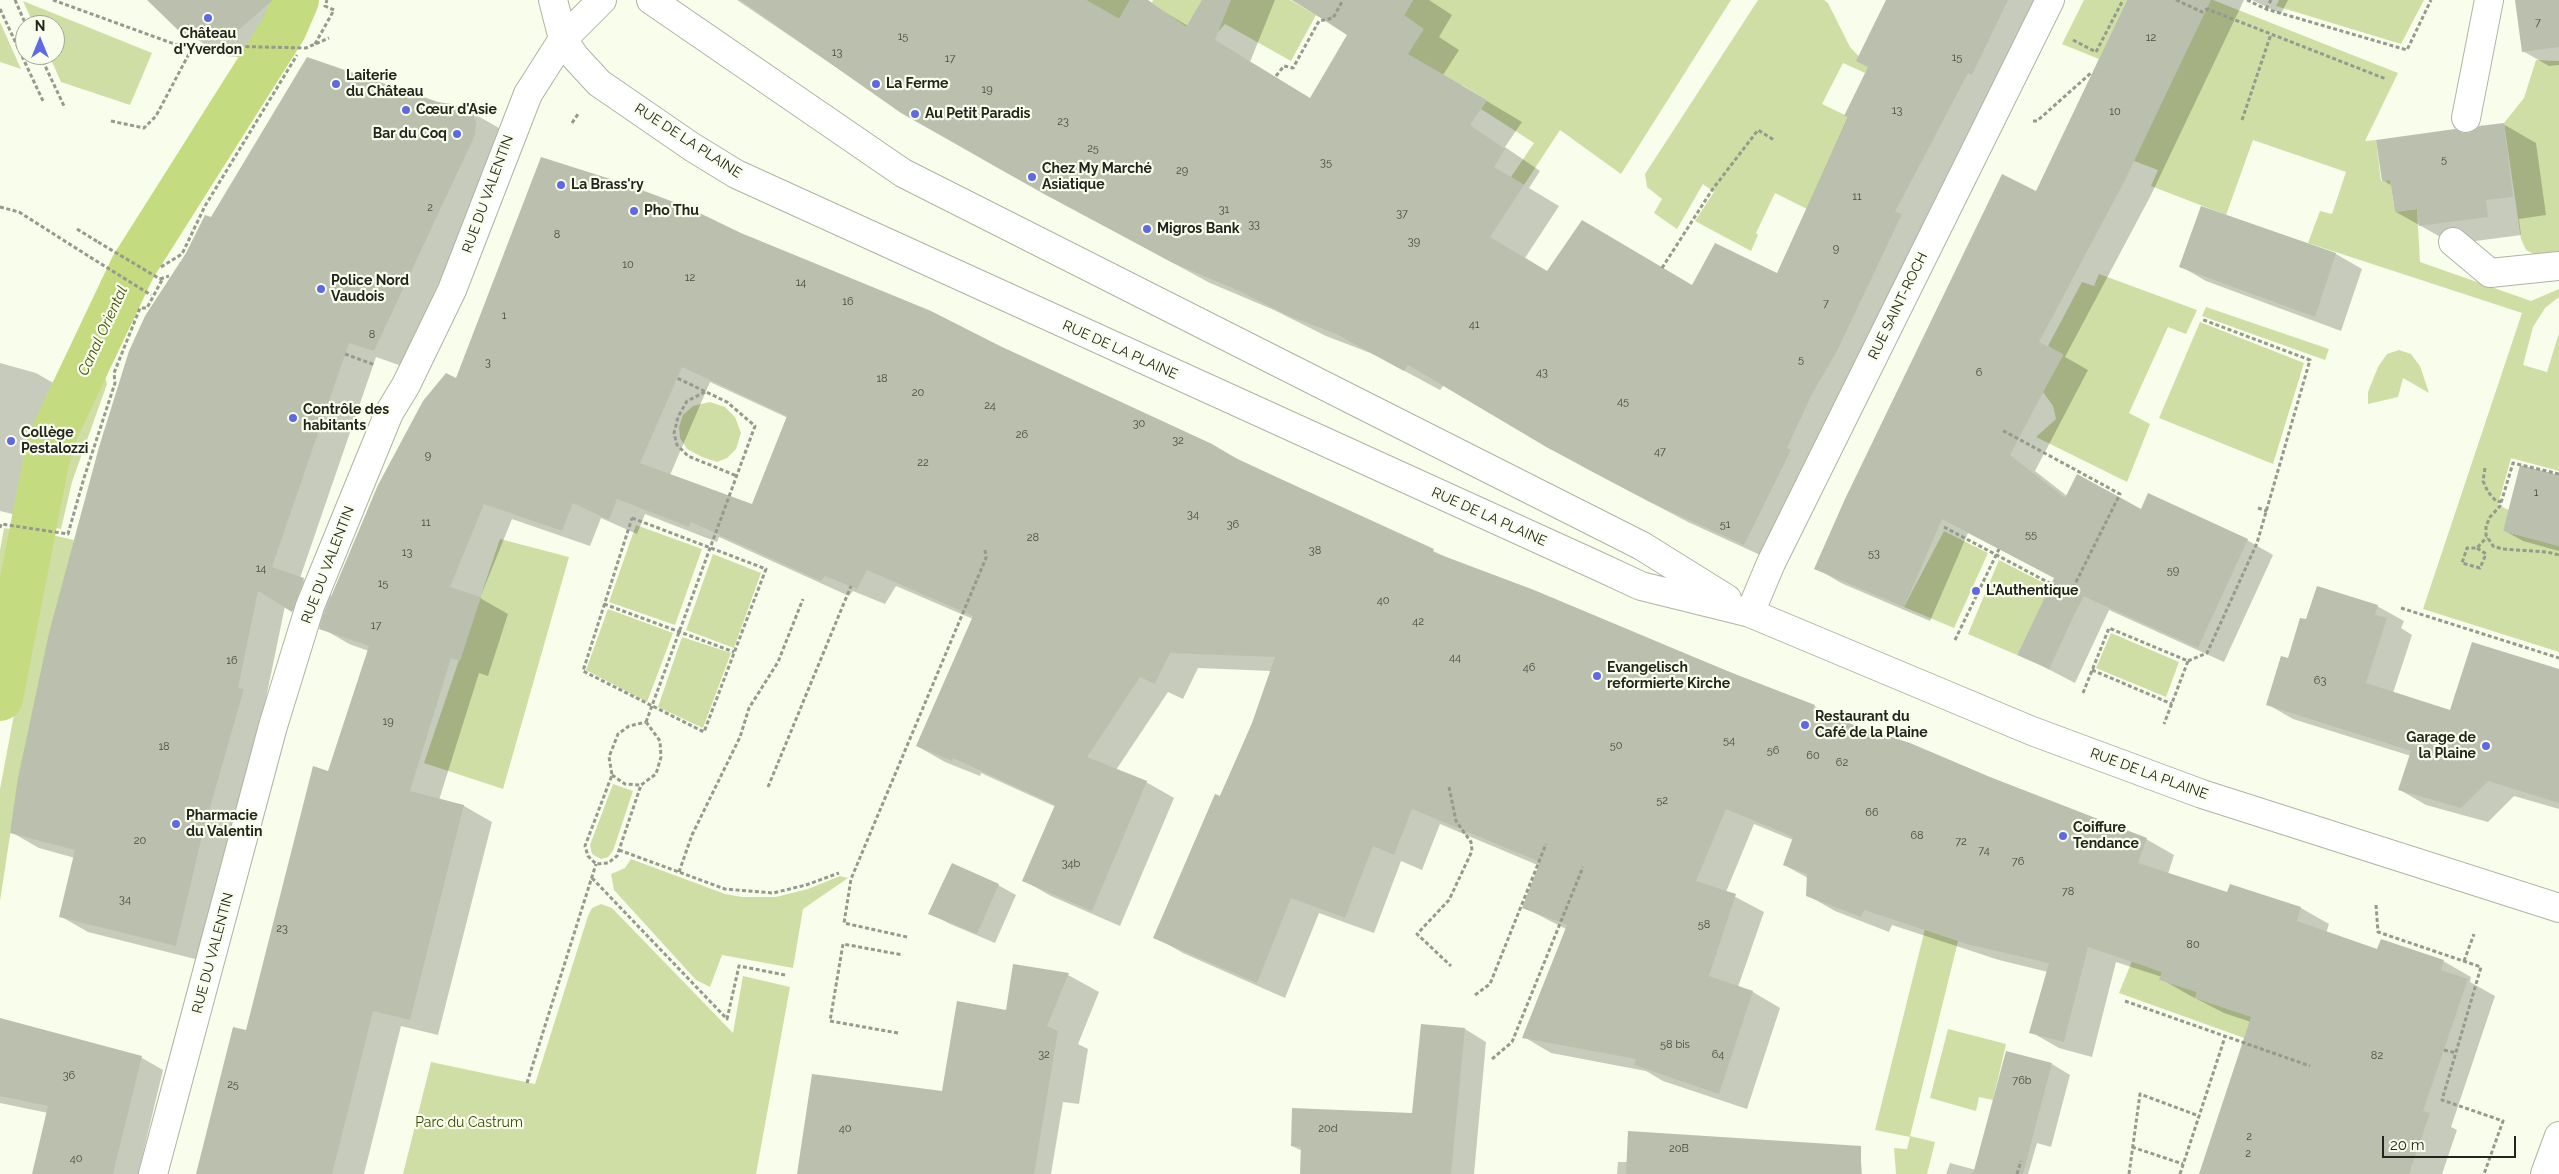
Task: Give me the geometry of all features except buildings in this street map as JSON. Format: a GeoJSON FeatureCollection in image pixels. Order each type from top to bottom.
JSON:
{"type":"FeatureCollection","features":[{"type":"Feature","properties":{"kind":"street","name":"RUE DE LA PLAINE"},"geometry":{"type":"LineString","coordinates":[[553,0],[563,39],[574,57],[599,83],[692,147],[736,174],[1641,586],[1750,613],[2032,731],[2193,791],[2559,908]]}},
{"type":"Feature","properties":{"kind":"street","name":"RUE DU VALENTIN"},"geometry":{"type":"LineString","coordinates":[[154,1174],[273,726],[310,606],[389,413],[406,385],[452,290],[528,94],[563,39],[602,0]]}},
{"type":"Feature","properties":{"kind":"street","name":"RUE DE LA PLAINE"},"geometry":{"type":"LineString","coordinates":[[651,0],[902,173],[1642,546],[1750,613]]}},
{"type":"Feature","properties":{"kind":"street","name":"RUE SAINT-ROCH"},"geometry":{"type":"LineString","coordinates":[[1750,613],[1770,563],[2050,0]]}},
{"type":"Feature","properties":{"kind":"street"},"geometry":{"type":"LineString","coordinates":[[2466,118],[2489,0]]}},
{"type":"Feature","properties":{"kind":"street"},"geometry":{"type":"LineString","coordinates":[[2453,242],[2490,273],[2559,266]]}},
{"type":"Feature","properties":{"kind":"street"},"geometry":{"type":"LineString","coordinates":[[2545,1174],[2559,1136]]}},
{"type":"Feature","properties":{"kind":"path"},"geometry":{"type":"LineString","coordinates":[[15,0],[22,15]]}},
{"type":"Feature","properties":{"kind":"path"},"geometry":{"type":"LineString","coordinates":[[53,0],[191,50],[221,46],[306,48],[329,38]]}},
{"type":"Feature","properties":{"kind":"path"},"geometry":{"type":"LineString","coordinates":[[314,44],[334,10],[325,6],[327,0]]}},
{"type":"Feature","properties":{"kind":"path"},"geometry":{"type":"LineString","coordinates":[[1276,76],[1284,66],[1293,68],[1319,21],[1333,18],[1343,0]]}},
{"type":"Feature","properties":{"kind":"path"},"geometry":{"type":"LineString","coordinates":[[2065,37],[2096,52],[2123,0]]}},
{"type":"Feature","properties":{"kind":"path"},"geometry":{"type":"LineString","coordinates":[[2176,0],[2202,12],[2207,9],[2386,79]]}},
{"type":"Feature","properties":{"kind":"path"},"geometry":{"type":"LineString","coordinates":[[2247,0],[2266,9],[2407,50],[2431,0]]}},
{"type":"Feature","properties":{"kind":"path"},"geometry":{"type":"LineString","coordinates":[[2266,9],[2271,0]]}},
{"type":"Feature","properties":{"kind":"path"},"geometry":{"type":"LineString","coordinates":[[0,10],[43,101]]}},
{"type":"Feature","properties":{"kind":"path"},"geometry":{"type":"LineString","coordinates":[[2242,120],[2271,34]]}},
{"type":"Feature","properties":{"kind":"path"},"geometry":{"type":"LineString","coordinates":[[111,121],[144,128],[156,116],[191,50]]}},
{"type":"Feature","properties":{"kind":"path"},"geometry":{"type":"LineString","coordinates":[[161,267],[182,254],[205,206],[297,56]]}},
{"type":"Feature","properties":{"kind":"path"},"geometry":{"type":"LineString","coordinates":[[45,65],[65,108]]}},
{"type":"Feature","properties":{"kind":"path"},"geometry":{"type":"LineString","coordinates":[[2029,120],[2037,121],[2092,72]]}},
{"type":"Feature","properties":{"kind":"path"},"geometry":{"type":"LineString","coordinates":[[1662,268],[1712,190],[1758,130],[1774,140]]}},
{"type":"Feature","properties":{"kind":"path"},"geometry":{"type":"LineString","coordinates":[[0,207],[19,212],[154,297]]}},
{"type":"Feature","properties":{"kind":"path"},"geometry":{"type":"LineString","coordinates":[[77,229],[161,279]]}},
{"type":"Feature","properties":{"kind":"path"},"geometry":{"type":"LineString","coordinates":[[140,308],[147,308],[154,297],[161,279],[169,276]]}},
{"type":"Feature","properties":{"kind":"path"},"geometry":{"type":"LineString","coordinates":[[0,528],[1,524],[68,534],[115,383],[114,373],[141,303]]}},
{"type":"Feature","properties":{"kind":"path"},"geometry":{"type":"LineString","coordinates":[[2083,693],[2109,628],[2188,661],[2207,653],[2257,543],[2310,360],[2201,319]]}},
{"type":"Feature","properties":{"kind":"path"},"geometry":{"type":"LineString","coordinates":[[345,354],[379,366]]}},
{"type":"Feature","properties":{"kind":"path"},"geometry":{"type":"LineString","coordinates":[[646,722],[755,426],[727,402],[677,378]]}},
{"type":"Feature","properties":{"kind":"path"},"geometry":{"type":"LineString","coordinates":[[706,392],[687,401],[678,417],[674,432],[677,445],[688,456],[737,476]]}},
{"type":"Feature","properties":{"kind":"path"},"geometry":{"type":"LineString","coordinates":[[1944,527],[2070,594],[2120,494],[2002,430]]}},
{"type":"Feature","properties":{"kind":"path"},"geometry":{"type":"LineString","coordinates":[[2559,474],[2513,463],[2501,502],[2486,526],[2487,537],[2493,546],[2559,555]]}},
{"type":"Feature","properties":{"kind":"path"},"geometry":{"type":"LineString","coordinates":[[2485,468],[2483,481],[2488,492],[2496,501],[2501,502]]}},
{"type":"Feature","properties":{"kind":"path"},"geometry":{"type":"LineString","coordinates":[[2258,508],[2267,511]]}},
{"type":"Feature","properties":{"kind":"path"},"geometry":{"type":"LineString","coordinates":[[632,518],[766,569],[704,732],[583,671],[604,604],[632,518]]}},
{"type":"Feature","properties":{"kind":"path"},"geometry":{"type":"LineString","coordinates":[[2477,548],[2486,554],[2480,568],[2462,563],[2467,548],[2477,548],[2487,537]]}},
{"type":"Feature","properties":{"kind":"path"},"geometry":{"type":"LineString","coordinates":[[1956,640],[1999,549]]}},
{"type":"Feature","properties":{"kind":"path"},"geometry":{"type":"LineString","coordinates":[[907,937],[844,923],[851,879],[986,558],[985,550]]}},
{"type":"Feature","properties":{"kind":"path"},"geometry":{"type":"LineString","coordinates":[[768,786],[851,586]]}},
{"type":"Feature","properties":{"kind":"path"},"geometry":{"type":"LineString","coordinates":[[679,872],[692,835],[740,737],[749,708],[778,662],[803,599]]}},
{"type":"Feature","properties":{"kind":"path"},"geometry":{"type":"LineString","coordinates":[[604,604],[734,652]]}},
{"type":"Feature","properties":{"kind":"path"},"geometry":{"type":"LineString","coordinates":[[2401,608],[2559,658]]}},
{"type":"Feature","properties":{"kind":"path"},"geometry":{"type":"LineString","coordinates":[[2164,724],[2188,661]]}},
{"type":"Feature","properties":{"kind":"path"},"geometry":{"type":"LineString","coordinates":[[2092,670],[2172,704]]}},
{"type":"Feature","properties":{"kind":"path"},"geometry":{"type":"LineString","coordinates":[[646,722],[660,741],[661,757],[656,774],[641,785],[620,850],[613,860],[608,863],[596,864],[588,856],[585,846],[612,775],[609,758],[618,734],[629,726],[646,722]]}},
{"type":"Feature","properties":{"kind":"path"},"geometry":{"type":"LineString","coordinates":[[612,775],[625,784],[641,785]]}},
{"type":"Feature","properties":{"kind":"path"},"geometry":{"type":"LineString","coordinates":[[1449,786],[1456,821],[1471,842],[1472,851],[1449,900],[1417,934],[1451,966]]}},
{"type":"Feature","properties":{"kind":"path"},"geometry":{"type":"LineString","coordinates":[[1475,996],[1490,984],[1546,844]]}},
{"type":"Feature","properties":{"kind":"path"},"geometry":{"type":"LineString","coordinates":[[620,850],[725,889],[773,893],[806,885],[839,873]]}},
{"type":"Feature","properties":{"kind":"path"},"geometry":{"type":"LineString","coordinates":[[527,1083],[596,864]]}},
{"type":"Feature","properties":{"kind":"path"},"geometry":{"type":"LineString","coordinates":[[1492,1059],[1512,1042],[1583,867]]}},
{"type":"Feature","properties":{"kind":"path"},"geometry":{"type":"LineString","coordinates":[[592,878],[727,1018],[738,966],[785,975]]}},
{"type":"Feature","properties":{"kind":"path"},"geometry":{"type":"LineString","coordinates":[[2376,905],[2378,932],[2481,967],[2442,1100],[2503,1121],[2484,1174]]}},
{"type":"Feature","properties":{"kind":"path"},"geometry":{"type":"LineString","coordinates":[[2464,961],[2474,934]]}},
{"type":"Feature","properties":{"kind":"path"},"geometry":{"type":"LineString","coordinates":[[898,1033],[830,1022],[843,944],[903,955]]}},
{"type":"Feature","properties":{"kind":"path"},"geometry":{"type":"LineString","coordinates":[[2124,1001],[2310,1066]]}},
{"type":"Feature","properties":{"kind":"path"},"geometry":{"type":"LineString","coordinates":[[2180,1174],[2225,1037]]}},
{"type":"Feature","properties":{"kind":"path"},"geometry":{"type":"LineString","coordinates":[[2444,1050],[2456,1054]]}},
{"type":"Feature","properties":{"kind":"path"},"geometry":{"type":"LineString","coordinates":[[2129,1174],[2140,1094],[2199,1116]]}},
{"type":"Feature","properties":{"kind":"path"},"geometry":{"type":"LineString","coordinates":[[2132,1147],[2183,1164]]}},
{"type":"Feature","properties":{"kind":"path"},"geometry":{"type":"LineString","coordinates":[[2017,1174],[2021,1160]]}},
{"type":"Feature","properties":{"kind":"green space"},"geometry":{"type":"Polygon","coordinates":[[[1086,0],[1130,0],[1095,61],[1107,12],[1086,0]]]}},
{"type":"Feature","properties":{"kind":"green space"},"geometry":{"type":"Polygon","coordinates":[[[1153,0],[1290,0],[1316,15],[1291,61],[1225,24],[1218,32],[1192,17],[1186,27],[1152,3],[1153,0]]]}},
{"type":"Feature","properties":{"kind":"green space"},"geometry":{"type":"Polygon","coordinates":[[[1413,0],[1731,0],[1621,174],[1560,130],[1524,185],[1511,177],[1534,143],[1481,109],[1487,100],[1462,85],[1413,159],[1404,15],[1413,0]]]}},
{"type":"Feature","properties":{"kind":"green space"},"geometry":{"type":"Polygon","coordinates":[[[1758,0],[1824,0],[1828,3],[1850,47],[1869,67],[1865,73],[1843,63],[1822,104],[1872,128],[1807,209],[1775,193],[1756,233],[1758,235],[1751,251],[1695,221],[1714,192],[1703,184],[1677,229],[1654,213],[1662,199],[1647,187],[1645,174],[1758,0]]]}},
{"type":"Feature","properties":{"kind":"green space"},"geometry":{"type":"Polygon","coordinates":[[[2084,0],[2127,0],[2099,59],[2062,44],[2084,0]]]}},
{"type":"Feature","properties":{"kind":"green space"},"geometry":{"type":"Polygon","coordinates":[[[2168,0],[2213,0],[2398,73],[2365,141],[2376,140],[2381,181],[2390,180],[2395,212],[2417,209],[2420,262],[2531,301],[2559,289],[2559,297],[2545,308],[2533,327],[2523,365],[2547,372],[2559,333],[2559,471],[2511,458],[2498,505],[2509,510],[2503,531],[2559,546],[2559,652],[2423,609],[2522,313],[2308,243],[2320,211],[2332,214],[2346,172],[2253,140],[2226,215],[2151,186],[2158,170],[2134,161],[2168,0]]]}},
{"type":"Feature","properties":{"kind":"green space"},"geometry":{"type":"Polygon","coordinates":[[[2279,0],[2424,0],[2401,44],[2276,6],[2279,0]]]}},
{"type":"Feature","properties":{"kind":"green space"},"geometry":{"type":"Polygon","coordinates":[[[23,1],[58,15],[29,15],[23,1]]]}},
{"type":"Feature","properties":{"kind":"green space"},"geometry":{"type":"Polygon","coordinates":[[[65,18],[152,53],[130,105],[61,82],[53,65],[65,65],[65,18]]]}},
{"type":"Feature","properties":{"kind":"green space"},"geometry":{"type":"Polygon","coordinates":[[[0,22],[15,56],[15,65],[19,65],[21,69],[0,62],[0,22]]]}},
{"type":"Feature","properties":{"kind":"green space"},"geometry":{"type":"Polygon","coordinates":[[[2536,60],[2559,61],[2559,257],[2542,258],[2526,250],[2521,239],[2504,123],[2524,98],[2536,60]]]}},
{"type":"Feature","properties":{"kind":"green space"},"geometry":{"type":"Polygon","coordinates":[[[2099,274],[2197,310],[2186,334],[2168,327],[2129,413],[2150,424],[2127,482],[2036,437],[2056,419],[2053,406],[2043,392],[2063,355],[2048,346],[2082,282],[2094,286],[2099,274]]]}},
{"type":"Feature","properties":{"kind":"green space"},"geometry":{"type":"Polygon","coordinates":[[[2206,307],[2329,349],[2325,360],[2202,316],[2206,307]]]}},
{"type":"Feature","properties":{"kind":"green space"},"geometry":{"type":"Polygon","coordinates":[[[2200,322],[2304,363],[2273,464],[2159,418],[2200,322]]]}},
{"type":"Feature","properties":{"kind":"green space"},"geometry":{"type":"Polygon","coordinates":[[[111,331],[118,346],[105,377],[107,384],[72,482],[61,529],[50,527],[68,442],[111,331]]]}},
{"type":"Feature","properties":{"kind":"green space"},"geometry":{"type":"Polygon","coordinates":[[[2399,350],[2411,354],[2420,366],[2429,393],[2403,378],[2398,397],[2368,404],[2368,392],[2378,367],[2387,354],[2399,350]]]}},
{"type":"Feature","properties":{"kind":"green space"},"geometry":{"type":"Polygon","coordinates":[[[710,402],[725,407],[735,417],[741,433],[736,449],[727,458],[717,462],[687,449],[680,438],[679,427],[683,415],[693,406],[710,402]]]}},
{"type":"Feature","properties":{"kind":"green space"},"geometry":{"type":"Polygon","coordinates":[[[636,525],[702,549],[675,625],[609,602],[636,525]]]}},
{"type":"Feature","properties":{"kind":"green space"},"geometry":{"type":"Polygon","coordinates":[[[4,528],[22,531],[0,641],[0,550],[4,528]]]}},
{"type":"Feature","properties":{"kind":"green space"},"geometry":{"type":"Polygon","coordinates":[[[1944,531],[1988,553],[1954,628],[1904,607],[1944,531]]]}},
{"type":"Feature","properties":{"kind":"green space"},"geometry":{"type":"Polygon","coordinates":[[[48,534],[74,540],[18,783],[0,901],[0,789],[48,534]]]}},
{"type":"Feature","properties":{"kind":"green space"},"geometry":{"type":"Polygon","coordinates":[[[500,539],[569,557],[503,789],[424,763],[500,539]]]}},
{"type":"Feature","properties":{"kind":"green space"},"geometry":{"type":"Polygon","coordinates":[[[713,554],[761,573],[734,648],[686,630],[713,554]]]}},
{"type":"Feature","properties":{"kind":"green space"},"geometry":{"type":"Polygon","coordinates":[[[1999,560],[2075,599],[2085,592],[2078,607],[2047,593],[2017,655],[1968,634],[1999,560]]]}},
{"type":"Feature","properties":{"kind":"green space"},"geometry":{"type":"Polygon","coordinates":[[[608,609],[673,633],[647,702],[586,670],[608,609]]]}},
{"type":"Feature","properties":{"kind":"green space"},"geometry":{"type":"Polygon","coordinates":[[[2111,633],[2179,662],[2166,697],[2096,668],[2111,633]]]}},
{"type":"Feature","properties":{"kind":"green space"},"geometry":{"type":"Polygon","coordinates":[[[682,637],[731,653],[703,728],[658,707],[682,637]]]}},
{"type":"Feature","properties":{"kind":"green space"},"geometry":{"type":"Polygon","coordinates":[[[613,784],[633,791],[613,851],[608,857],[601,859],[592,854],[590,845],[613,784]]]}},
{"type":"Feature","properties":{"kind":"green space"},"geometry":{"type":"Polygon","coordinates":[[[631,859],[725,894],[742,897],[776,897],[808,889],[840,876],[848,878],[803,909],[793,968],[722,955],[710,987],[696,980],[614,890],[611,874],[625,868],[631,859]]]}},
{"type":"Feature","properties":{"kind":"green space","name":"Parc du Castrum"},"geometry":{"type":"Polygon","coordinates":[[[601,904],[612,908],[733,1033],[743,976],[790,987],[756,1174],[403,1174],[431,1062],[535,1084],[588,916],[592,908],[601,904]]]}},
{"type":"Feature","properties":{"kind":"green space"},"geometry":{"type":"Polygon","coordinates":[[[1964,917],[1910,1136],[1935,1142],[1927,1174],[1896,1174],[1894,1148],[1907,1149],[1910,1137],[1875,1130],[1925,929],[1964,917]]]}},
{"type":"Feature","properties":{"kind":"green space"},"geometry":{"type":"Polygon","coordinates":[[[2132,961],[2162,972],[2160,980],[2197,992],[2195,998],[2264,1021],[2311,1062],[2119,993],[2132,961]]]}},
{"type":"Feature","properties":{"kind":"green space"},"geometry":{"type":"Polygon","coordinates":[[[1948,1029],[2006,1044],[1993,1100],[1979,1097],[1976,1111],[1930,1098],[1948,1029]]]}},
{"type":"Feature","properties":{"kind":"waterway","name":"Canal Oriental"},"geometry":{"type":"LineString","coordinates":[[0,698],[46,462],[56,429],[133,267],[284,28],[296,0]]}},
{"type":"Feature","properties":{"kind":"place","name":"Château d'Yverdon"},"geometry":{"type":"Point","coordinates":[208,18]}},
{"type":"Feature","properties":{"kind":"place","name":"Laiterie du Château"},"geometry":{"type":"Point","coordinates":[336,84]}},
{"type":"Feature","properties":{"kind":"place","name":"La Ferme"},"geometry":{"type":"Point","coordinates":[876,84]}},
{"type":"Feature","properties":{"kind":"place","name":"Cœur d'Asie"},"geometry":{"type":"Point","coordinates":[406,110]}},
{"type":"Feature","properties":{"kind":"place","name":"Au Petit Paradis"},"geometry":{"type":"Point","coordinates":[915,114]}},
{"type":"Feature","properties":{"kind":"place","name":"Bar du Coq"},"geometry":{"type":"Point","coordinates":[457,134]}},
{"type":"Feature","properties":{"kind":"place","name":"Chez My Marché Asiatique"},"geometry":{"type":"Point","coordinates":[1032,177]}},
{"type":"Feature","properties":{"kind":"place","name":"La Brass'ry"},"geometry":{"type":"Point","coordinates":[561,185]}},
{"type":"Feature","properties":{"kind":"place","name":"Pho Thu"},"geometry":{"type":"Point","coordinates":[634,211]}},
{"type":"Feature","properties":{"kind":"place","name":"Migros Bank"},"geometry":{"type":"Point","coordinates":[1147,229]}},
{"type":"Feature","properties":{"kind":"place","name":"Police Nord Vaudois"},"geometry":{"type":"Point","coordinates":[321,289]}},
{"type":"Feature","properties":{"kind":"place","name":"Contrôle des habitants"},"geometry":{"type":"Point","coordinates":[293,418]}},
{"type":"Feature","properties":{"kind":"place","name":"Collège Pestalozzi"},"geometry":{"type":"Point","coordinates":[11,441]}},
{"type":"Feature","properties":{"kind":"place","name":"L'Authentique"},"geometry":{"type":"Point","coordinates":[1976,591]}},
{"type":"Feature","properties":{"kind":"place","name":"Evangelisch reformierte Kirche"},"geometry":{"type":"Point","coordinates":[1597,676]}},
{"type":"Feature","properties":{"kind":"place","name":"Restaurant du Café de la Plaine"},"geometry":{"type":"Point","coordinates":[1805,725]}},
{"type":"Feature","properties":{"kind":"place","name":"Garage de la Plaine"},"geometry":{"type":"Point","coordinates":[2486,746]}},
{"type":"Feature","properties":{"kind":"place","name":"Pharmacie du Valentin"},"geometry":{"type":"Point","coordinates":[176,824]}},
{"type":"Feature","properties":{"kind":"place","name":"Coiffure Tendance"},"geometry":{"type":"Point","coordinates":[2063,836]}}]}
